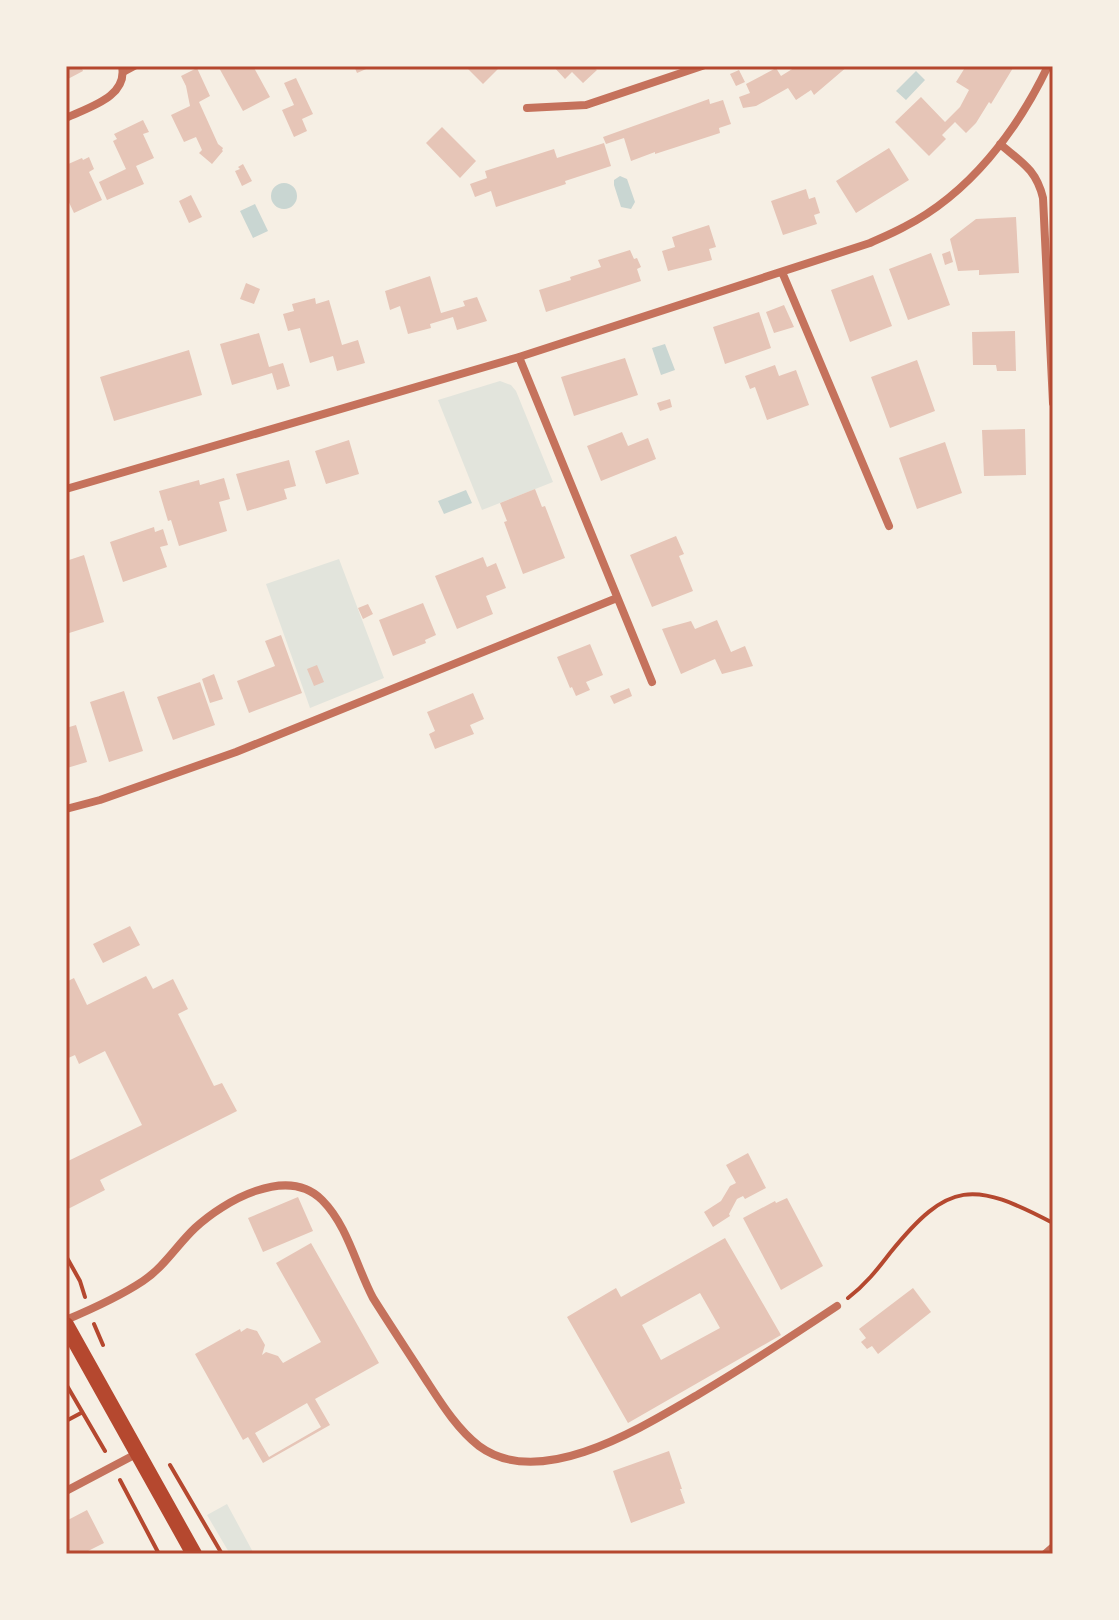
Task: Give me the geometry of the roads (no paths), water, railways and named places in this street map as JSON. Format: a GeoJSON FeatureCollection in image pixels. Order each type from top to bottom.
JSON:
{"type":"FeatureCollection","features":[{"type":"Feature","properties":{"kind":"main road"},"geometry":{"type":"LineString","coordinates":[[66,1323],[194,1554]]}},
{"type":"Feature","properties":{"kind":"street"},"geometry":{"type":"LineString","coordinates":[[527,108],[586,105],[702,66]]}},
{"type":"Feature","properties":{"kind":"street"},"geometry":{"type":"LineString","coordinates":[[66,489],[519,357],[870,243],[906,227],[964,185],[1000,144],[1048,66]]}},
{"type":"Feature","properties":{"kind":"street"},"geometry":{"type":"LineString","coordinates":[[66,118],[109,97],[120,87],[122,70]]}},
{"type":"Feature","properties":{"kind":"street"},"geometry":{"type":"LineString","coordinates":[[1000,144],[1029,167],[1039,181],[1043,198],[1053,403]]}},
{"type":"Feature","properties":{"kind":"street"},"geometry":{"type":"LineString","coordinates":[[782,272],[889,526]]}},
{"type":"Feature","properties":{"kind":"street"},"geometry":{"type":"LineString","coordinates":[[519,357],[652,682]]}},
{"type":"Feature","properties":{"kind":"street"},"geometry":{"type":"LineString","coordinates":[[66,809],[250,747],[617,598]]}},
{"type":"Feature","properties":{"kind":"street"},"geometry":{"type":"LineString","coordinates":[[66,1323],[144,1280],[193,1230],[220,1210],[267,1187],[298,1186],[321,1199],[334,1215],[373,1298],[453,1419],[480,1446],[493,1454],[546,1461],[618,1439],[752,1363],[837,1306]]}},
{"type":"Feature","properties":{"kind":"street"},"geometry":{"type":"LineString","coordinates":[[66,1491],[138,1453]]}},
{"type":"Feature","properties":{"kind":"street"},"geometry":{"type":"LineString","coordinates":[[1045,1554],[1053,1547]]}},
{"type":"Feature","properties":{"kind":"lane"},"geometry":{"type":"LineString","coordinates":[[122,70],[136,66]]}}]}
